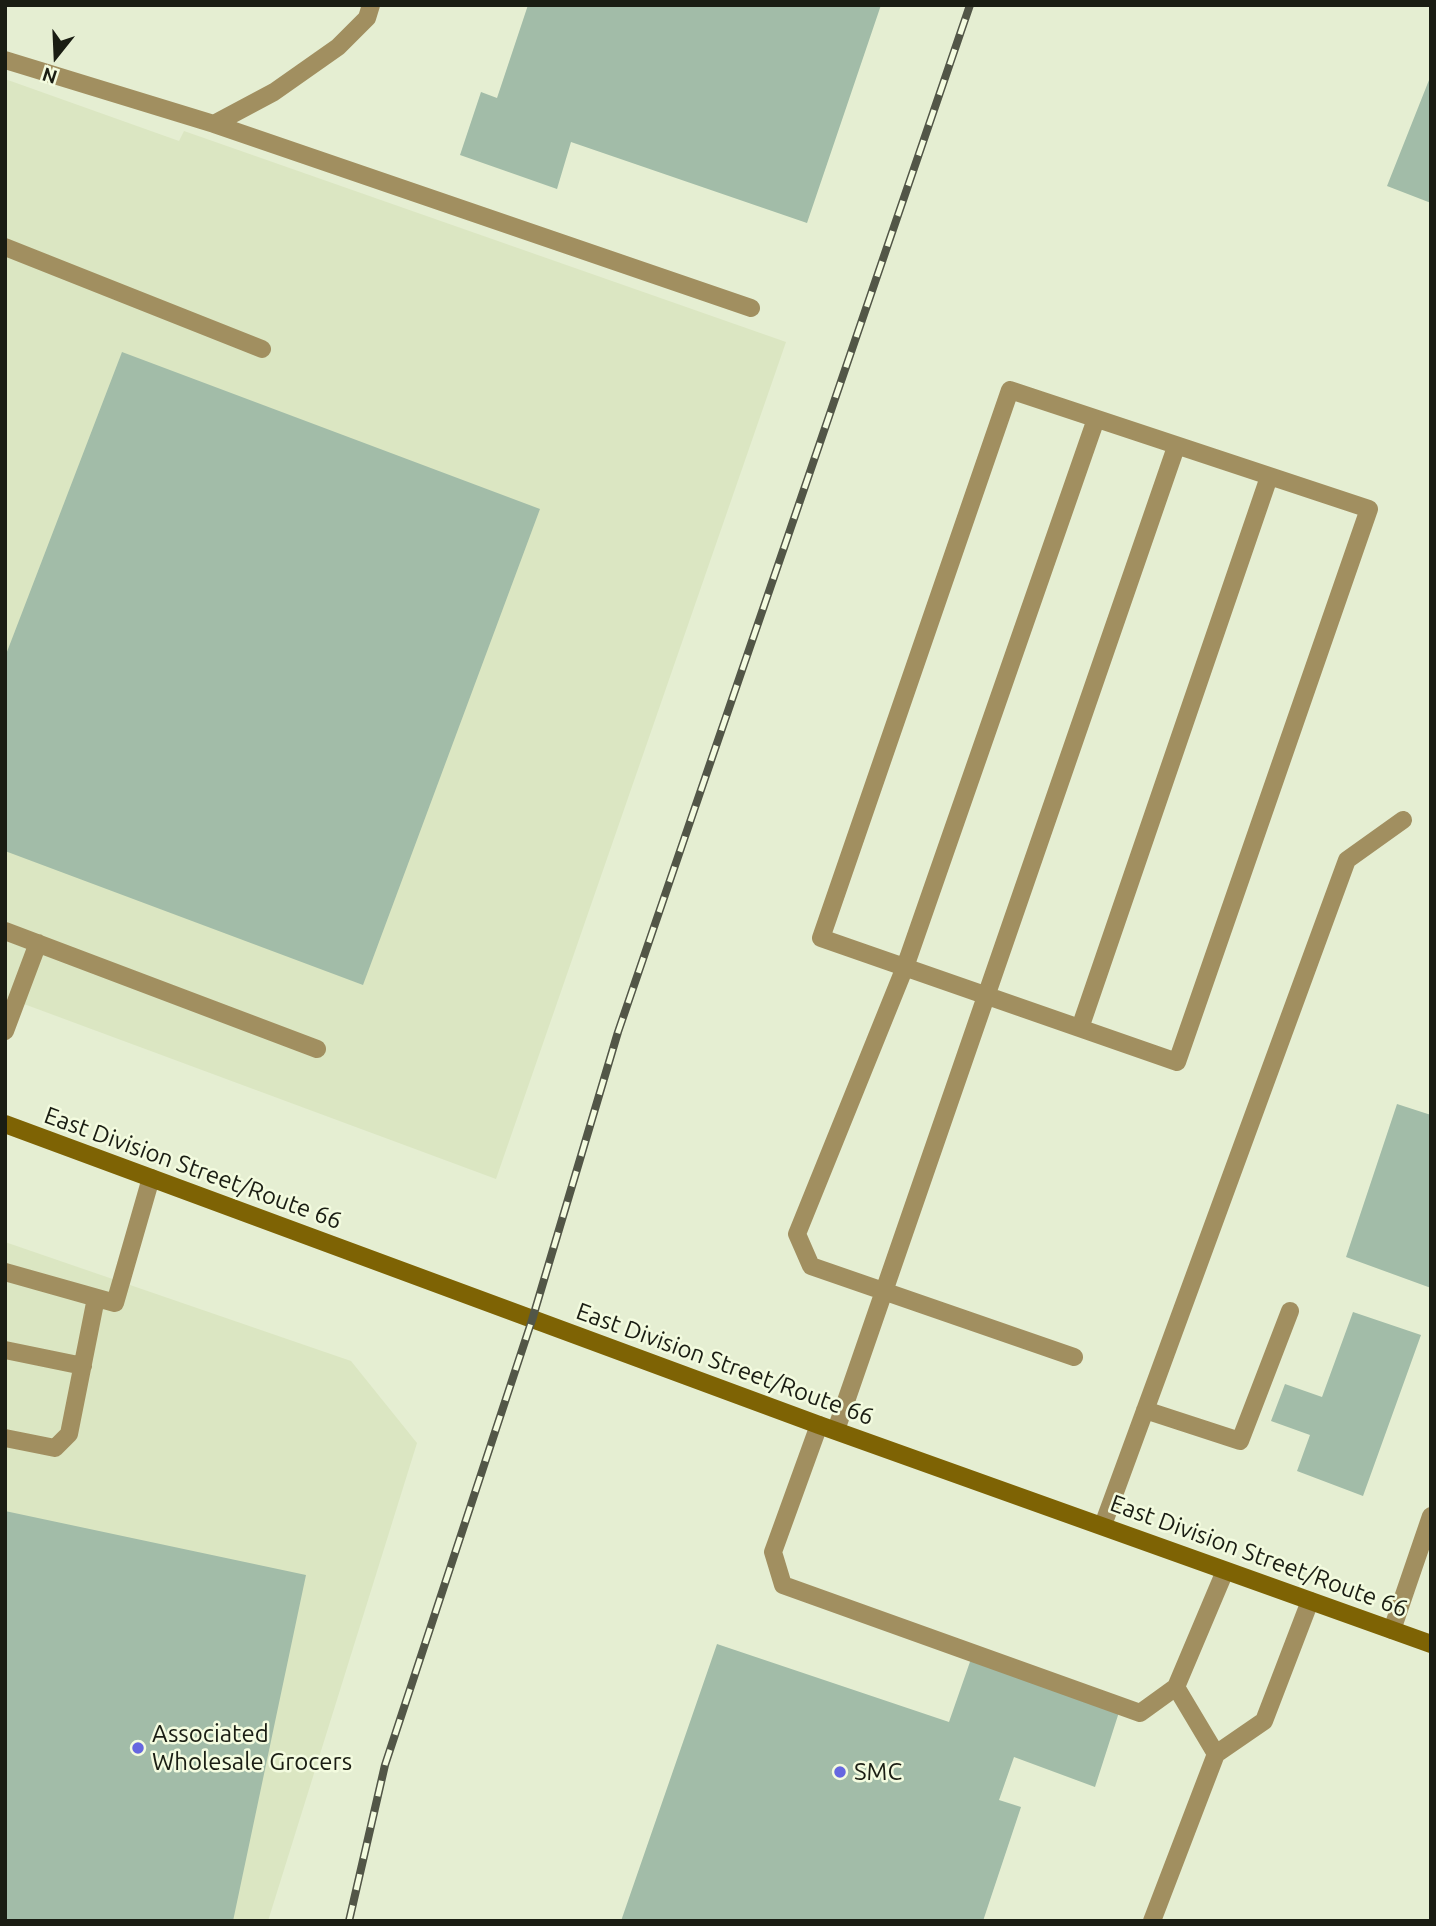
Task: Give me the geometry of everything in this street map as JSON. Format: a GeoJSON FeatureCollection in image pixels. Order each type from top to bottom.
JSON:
{"type":"FeatureCollection","features":[{"type":"Feature","properties":{"kind":"main road","name":"East Division Street/Route 66"},"geometry":{"type":"LineString","coordinates":[[5,1124],[828,1427],[1431,1644]]}},
{"type":"Feature","properties":{"kind":"lane"},"geometry":{"type":"LineString","coordinates":[[214,124],[274,92],[338,47],[367,18],[372,5]]}},
{"type":"Feature","properties":{"kind":"lane"},"geometry":{"type":"LineString","coordinates":[[5,60],[214,124],[751,308]]}},
{"type":"Feature","properties":{"kind":"lane"},"geometry":{"type":"LineString","coordinates":[[5,247],[262,349]]}},
{"type":"Feature","properties":{"kind":"lane"},"geometry":{"type":"LineString","coordinates":[[1010,390],[1176,447],[1369,509],[1177,1062],[821,938],[1010,390]]}},
{"type":"Feature","properties":{"kind":"lane"},"geometry":{"type":"LineString","coordinates":[[1074,1357],[811,1266],[797,1234],[905,967],[1096,419]]}},
{"type":"Feature","properties":{"kind":"lane"},"geometry":{"type":"LineString","coordinates":[[1176,447],[884,1292],[773,1552],[783,1585],[1140,1713],[1176,1687],[1225,1571]]}},
{"type":"Feature","properties":{"kind":"lane"},"geometry":{"type":"LineString","coordinates":[[1080,1028],[1269,477]]}},
{"type":"Feature","properties":{"kind":"lane"},"geometry":{"type":"LineString","coordinates":[[1102,1525],[1347,860],[1403,820]]}},
{"type":"Feature","properties":{"kind":"lane"},"geometry":{"type":"LineString","coordinates":[[5,930],[317,1049]]}},
{"type":"Feature","properties":{"kind":"lane"},"geometry":{"type":"LineString","coordinates":[[5,1031],[38,943]]}},
{"type":"Feature","properties":{"kind":"lane"},"geometry":{"type":"LineString","coordinates":[[5,1272],[115,1303],[151,1178]]}},
{"type":"Feature","properties":{"kind":"lane"},"geometry":{"type":"LineString","coordinates":[[5,1438],[55,1448],[69,1434],[96,1298]]}},
{"type":"Feature","properties":{"kind":"lane"},"geometry":{"type":"LineString","coordinates":[[1145,1410],[1240,1441],[1290,1311]]}},
{"type":"Feature","properties":{"kind":"lane"},"geometry":{"type":"LineString","coordinates":[[5,1350],[83,1366]]}},
{"type":"Feature","properties":{"kind":"lane"},"geometry":{"type":"LineString","coordinates":[[1392,1630],[1431,1516]]}},
{"type":"Feature","properties":{"kind":"lane"},"geometry":{"type":"LineString","coordinates":[[1152,1921],[1216,1754],[1264,1721],[1310,1601]]}},
{"type":"Feature","properties":{"kind":"lane"},"geometry":{"type":"LineString","coordinates":[[1176,1687],[1216,1754]]}},
{"type":"Feature","properties":{"kind":"shaded area"},"geometry":{"type":"Polygon","coordinates":[[[5,79],[179,141],[184,131],[786,342],[496,1179],[5,997],[5,79]]]}},
{"type":"Feature","properties":{"kind":"shaded area"},"geometry":{"type":"Polygon","coordinates":[[[5,1242],[351,1361],[417,1443],[268,1921],[5,1921],[5,1242]]]}},
{"type":"Feature","properties":{"kind":"building"},"geometry":{"type":"Polygon","coordinates":[[[528,5],[881,5],[807,223],[571,142],[557,189],[460,155],[481,92],[497,98],[528,5]]]}},
{"type":"Feature","properties":{"kind":"building"},"geometry":{"type":"Polygon","coordinates":[[[1431,75],[1431,203],[1387,186],[1431,75]]]}},
{"type":"Feature","properties":{"kind":"building"},"geometry":{"type":"Polygon","coordinates":[[[122,352],[540,509],[363,985],[5,851],[5,657],[122,352]]]}},
{"type":"Feature","properties":{"kind":"building"},"geometry":{"type":"Polygon","coordinates":[[[1397,1104],[1431,1115],[1431,1288],[1346,1257],[1397,1104]]]}},
{"type":"Feature","properties":{"kind":"building"},"geometry":{"type":"Polygon","coordinates":[[[1353,1312],[1421,1335],[1363,1496],[1297,1471],[1310,1435],[1271,1421],[1285,1384],[1322,1397],[1353,1312]]]}},
{"type":"Feature","properties":{"kind":"building","name":"Associated Wholesale Grocers"},"geometry":{"type":"Polygon","coordinates":[[[5,1511],[306,1575],[233,1921],[5,1921],[5,1511]]]}},
{"type":"Feature","properties":{"kind":"building","name":"SMC"},"geometry":{"type":"Polygon","coordinates":[[[717,1644],[949,1722],[972,1656],[1120,1709],[1095,1787],[1014,1757],[999,1800],[1021,1807],[983,1921],[621,1921],[717,1644]]]}},
{"type":"Feature","properties":{"kind":"railway"},"geometry":{"type":"LineString","coordinates":[[349,1921],[385,1765],[532,1320],[618,1032],[970,5]]}},
{"type":"Feature","properties":{"kind":"place","name":"Associated Wholesale Grocers"},"geometry":{"type":"Point","coordinates":[138,1748]}},
{"type":"Feature","properties":{"kind":"place","name":"SMC"},"geometry":{"type":"Point","coordinates":[840,1772]}}]}
